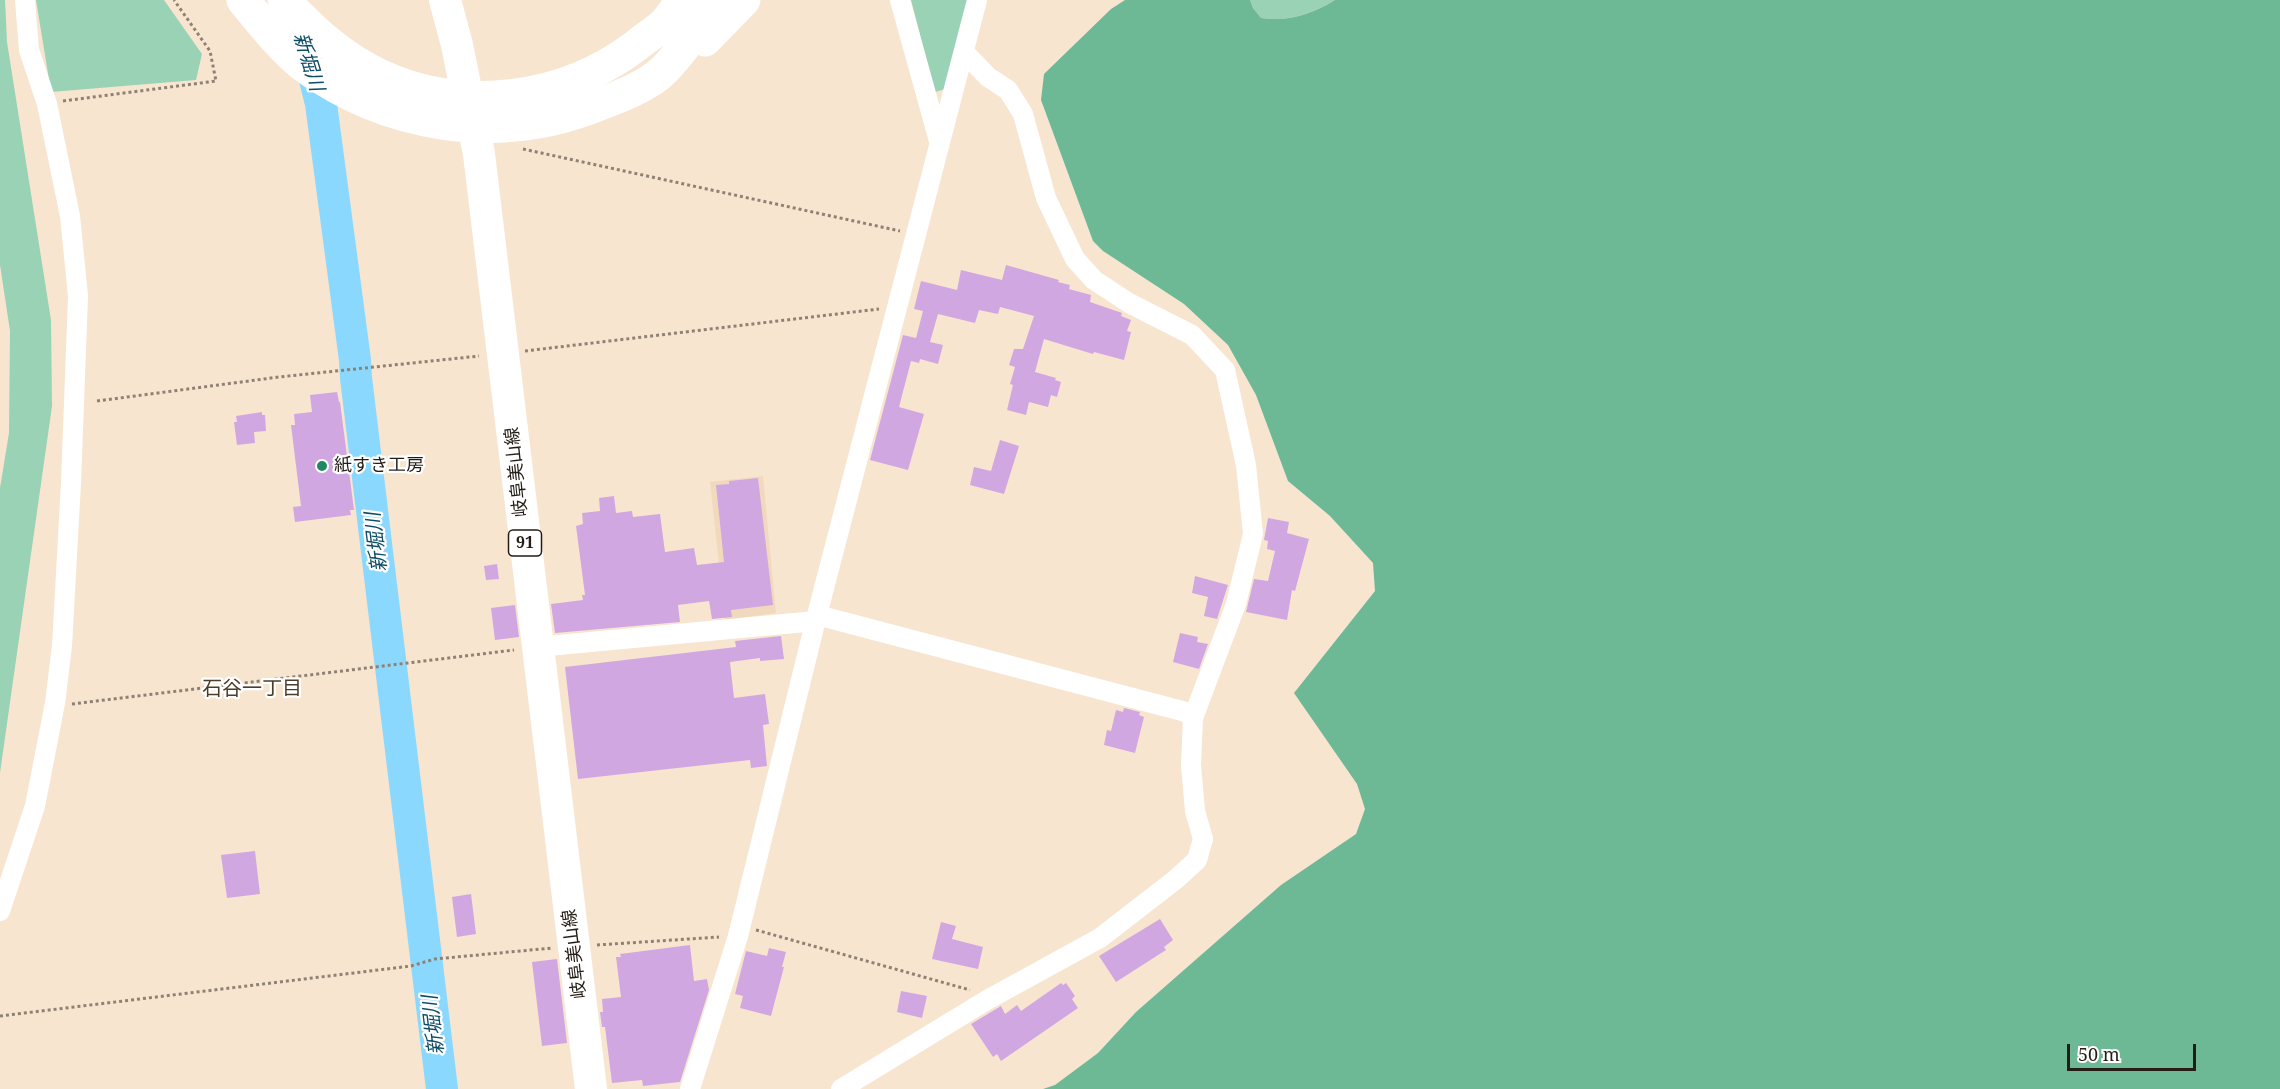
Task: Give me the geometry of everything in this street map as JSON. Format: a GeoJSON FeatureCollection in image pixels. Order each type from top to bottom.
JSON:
{"type":"FeatureCollection","features":[{"type":"Feature","properties":{"kind":"highway"},"geometry":{"type":"LineString","coordinates":[[284,0],[317,34],[342,54],[381,76],[414,87],[450,95],[502,98],[549,89],[593,72],[628,52],[665,23],[682,0]]}},
{"type":"Feature","properties":{"kind":"highway"},"geometry":{"type":"LineString","coordinates":[[663,71],[699,25],[715,0]]}},
{"type":"Feature","properties":{"kind":"highway"},"geometry":{"type":"LineString","coordinates":[[251,11],[304,66],[339,88],[376,106],[414,118],[450,125],[499,126],[536,122],[566,115],[623,95],[663,71],[706,39],[744,0]]}},
{"type":"Feature","properties":{"kind":"main road","name":"岐阜美山線"},"geometry":{"type":"LineString","coordinates":[[445,0],[457,45],[479,154],[591,1089]]}},
{"type":"Feature","properties":{"kind":"street"},"geometry":{"type":"LineString","coordinates":[[0,911],[35,806],[55,703],[62,646],[78,296],[70,216],[46,104],[29,50],[25,0]]}},
{"type":"Feature","properties":{"kind":"street"},"geometry":{"type":"LineString","coordinates":[[900,0],[939,141]]}},
{"type":"Feature","properties":{"kind":"street"},"geometry":{"type":"LineString","coordinates":[[690,1089],[739,931],[816,618],[977,0]]}},
{"type":"Feature","properties":{"kind":"street"},"geometry":{"type":"LineString","coordinates":[[841,1089],[987,1000],[1100,938],[1197,860],[1203,839],[1195,811],[1191,765],[1193,718],[1236,604],[1253,534],[1246,465],[1225,370],[1192,334],[1129,303],[1094,280],[1075,259],[1046,198],[1023,114],[1008,90],[988,77],[964,52]]}},
{"type":"Feature","properties":{"kind":"street"},"geometry":{"type":"LineString","coordinates":[[537,647],[816,618],[1186,712],[1193,718]]}},
{"type":"Feature","properties":{"kind":"path"},"geometry":{"type":"LineString","coordinates":[[46,104],[216,81],[210,51],[174,0]]}},
{"type":"Feature","properties":{"kind":"path"},"geometry":{"type":"LineString","coordinates":[[514,148],[917,234]]}},
{"type":"Feature","properties":{"kind":"path"},"geometry":{"type":"LineString","coordinates":[[97,401],[270,378],[504,354],[897,307]]}},
{"type":"Feature","properties":{"kind":"path"},"geometry":{"type":"LineString","coordinates":[[72,704],[537,647]]}},
{"type":"Feature","properties":{"kind":"path"},"geometry":{"type":"LineString","coordinates":[[0,1016],[411,966],[435,959],[739,931],[971,990],[987,1000]]}},
{"type":"Feature","properties":{"kind":"shaded area"},"geometry":{"type":"Polygon","coordinates":[[[763,476],[776,613],[725,620],[710,482],[763,476]]]}},
{"type":"Feature","properties":{"kind":"green space"},"geometry":{"type":"Polygon","coordinates":[[[0,0],[5,0],[7,42],[51,320],[52,406],[0,773],[0,488],[9,433],[10,331],[0,265],[0,0]]]}},
{"type":"Feature","properties":{"kind":"green space"},"geometry":{"type":"Polygon","coordinates":[[[36,0],[164,0],[202,54],[196,80],[51,92],[36,0]]]}},
{"type":"Feature","properties":{"kind":"green space"},"geometry":{"type":"Polygon","coordinates":[[[911,0],[971,0],[949,88],[935,92],[911,0]]]}},
{"type":"Feature","properties":{"kind":"green space"},"geometry":{"type":"Polygon","coordinates":[[[1125,0],[1250,0],[1261,18],[1281,19],[1300,16],[1335,0],[2280,0],[2280,1089],[1043,1089],[1055,1085],[1098,1053],[1136,1012],[1281,885],[1356,834],[1365,809],[1357,784],[1294,693],[1375,591],[1373,563],[1330,516],[1288,481],[1256,395],[1228,345],[1184,304],[1103,251],[1093,241],[1041,100],[1044,74],[1111,9],[1125,0]]]}},
{"type":"Feature","properties":{"kind":"green space"},"geometry":{"type":"Polygon","coordinates":[[[1250,0],[1335,0],[1300,16],[1271,19],[1261,18],[1250,0]]]}},
{"type":"Feature","properties":{"kind":"building"},"geometry":{"type":"Polygon","coordinates":[[[1006,265],[1059,280],[1058,282],[1070,285],[1069,289],[1091,295],[1090,302],[1122,313],[1121,316],[1131,320],[1127,331],[1131,332],[1124,360],[1094,352],[1093,354],[1044,339],[1035,372],[1056,378],[1055,380],[1061,382],[1057,397],[1051,395],[1048,407],[1029,402],[1026,415],[1007,410],[1013,385],[1010,384],[1015,367],[1009,365],[1014,349],[1023,349],[1034,316],[1000,307],[998,314],[979,310],[975,323],[938,314],[930,342],[943,345],[938,364],[920,359],[919,363],[911,361],[899,407],[924,414],[908,470],[870,460],[903,335],[916,338],[923,311],[914,309],[921,281],[957,290],[961,270],[1002,280],[1006,265]]]}},
{"type":"Feature","properties":{"kind":"building","name":"紙すき工房"},"geometry":{"type":"Polygon","coordinates":[[[337,392],[354,510],[350,510],[351,515],[295,522],[293,507],[301,506],[291,425],[295,425],[294,414],[312,412],[310,395],[337,392]]]}},
{"type":"Feature","properties":{"kind":"building"},"geometry":{"type":"Polygon","coordinates":[[[262,412],[262,415],[265,415],[266,431],[254,432],[255,443],[237,445],[234,422],[237,422],[236,416],[262,412]]]}},
{"type":"Feature","properties":{"kind":"building"},"geometry":{"type":"Polygon","coordinates":[[[1000,440],[1019,446],[1004,494],[970,485],[974,467],[991,471],[1000,440]]]}},
{"type":"Feature","properties":{"kind":"building"},"geometry":{"type":"Polygon","coordinates":[[[758,478],[773,605],[731,610],[732,617],[712,619],[709,601],[678,605],[680,622],[555,633],[551,604],[583,600],[582,595],[585,595],[576,526],[583,524],[582,513],[600,511],[599,498],[614,496],[616,513],[632,511],[633,517],[660,514],[665,552],[694,548],[697,565],[724,562],[716,485],[729,484],[729,481],[758,478]]]}},
{"type":"Feature","properties":{"kind":"building"},"geometry":{"type":"Polygon","coordinates":[[[1268,518],[1289,522],[1287,533],[1309,539],[1295,591],[1292,590],[1287,620],[1246,612],[1254,579],[1268,581],[1275,551],[1267,549],[1268,541],[1264,540],[1268,518]]]}},
{"type":"Feature","properties":{"kind":"building"},"geometry":{"type":"Polygon","coordinates":[[[497,564],[499,579],[486,580],[484,566],[497,564]]]}},
{"type":"Feature","properties":{"kind":"building"},"geometry":{"type":"Polygon","coordinates":[[[1195,576],[1228,585],[1217,619],[1204,616],[1208,597],[1192,593],[1195,576]]]}},
{"type":"Feature","properties":{"kind":"building"},"geometry":{"type":"Polygon","coordinates":[[[515,605],[519,637],[495,640],[491,608],[515,605]]]}},
{"type":"Feature","properties":{"kind":"building"},"geometry":{"type":"Polygon","coordinates":[[[1180,633],[1198,637],[1197,642],[1208,644],[1199,669],[1173,662],[1180,633]]]}},
{"type":"Feature","properties":{"kind":"building"},"geometry":{"type":"Polygon","coordinates":[[[781,636],[784,659],[760,661],[760,658],[730,662],[734,698],[765,694],[769,724],[763,725],[767,766],[751,768],[750,760],[578,779],[565,667],[736,647],[735,641],[781,636]]]}},
{"type":"Feature","properties":{"kind":"building"},"geometry":{"type":"Polygon","coordinates":[[[1124,708],[1140,712],[1139,715],[1144,717],[1135,753],[1104,745],[1107,730],[1111,731],[1116,710],[1123,712],[1124,708]]]}},
{"type":"Feature","properties":{"kind":"building"},"geometry":{"type":"Polygon","coordinates":[[[255,851],[260,894],[227,898],[221,855],[255,851]]]}},
{"type":"Feature","properties":{"kind":"building"},"geometry":{"type":"Polygon","coordinates":[[[471,894],[476,934],[457,937],[452,897],[471,894]]]}},
{"type":"Feature","properties":{"kind":"building"},"geometry":{"type":"Polygon","coordinates":[[[1160,919],[1173,940],[1164,947],[1166,950],[1116,982],[1099,956],[1160,919]]]}},
{"type":"Feature","properties":{"kind":"building"},"geometry":{"type":"Polygon","coordinates":[[[941,922],[956,926],[952,939],[983,947],[978,969],[932,959],[941,922]]]}},
{"type":"Feature","properties":{"kind":"building"},"geometry":{"type":"Polygon","coordinates":[[[690,945],[694,981],[707,979],[709,990],[680,1082],[643,1086],[642,1080],[612,1083],[605,1027],[602,1027],[600,1012],[603,1012],[602,999],[621,997],[616,957],[621,957],[620,954],[690,945]]]}},
{"type":"Feature","properties":{"kind":"building"},"geometry":{"type":"Polygon","coordinates":[[[769,948],[786,952],[771,1016],[740,1008],[743,996],[735,994],[746,951],[767,956],[769,948]]]}},
{"type":"Feature","properties":{"kind":"building"},"geometry":{"type":"Polygon","coordinates":[[[557,959],[567,1043],[542,1046],[532,962],[557,959]]]}},
{"type":"Feature","properties":{"kind":"building"},"geometry":{"type":"Polygon","coordinates":[[[1061,983],[1063,985],[1066,983],[1075,996],[1072,999],[1078,1008],[1001,1061],[997,1054],[993,1057],[971,1024],[1001,1006],[1005,1014],[1017,1005],[1021,1011],[1061,983]]]}},
{"type":"Feature","properties":{"kind":"building"},"geometry":{"type":"Polygon","coordinates":[[[901,991],[927,996],[922,1018],[897,1012],[901,991]]]}},
{"type":"Feature","properties":{"kind":"waterway","name":"新堀川"},"geometry":{"type":"LineString","coordinates":[[309,55],[321,104],[355,360],[442,1089]]}},
{"type":"Feature","properties":{"kind":"place","name":"紙すき工房"},"geometry":{"type":"Point","coordinates":[322,466]}},
{"type":"Feature","properties":{"kind":"district","name":"石谷一丁目"},"geometry":{"type":"Point","coordinates":[252,689]}}]}
